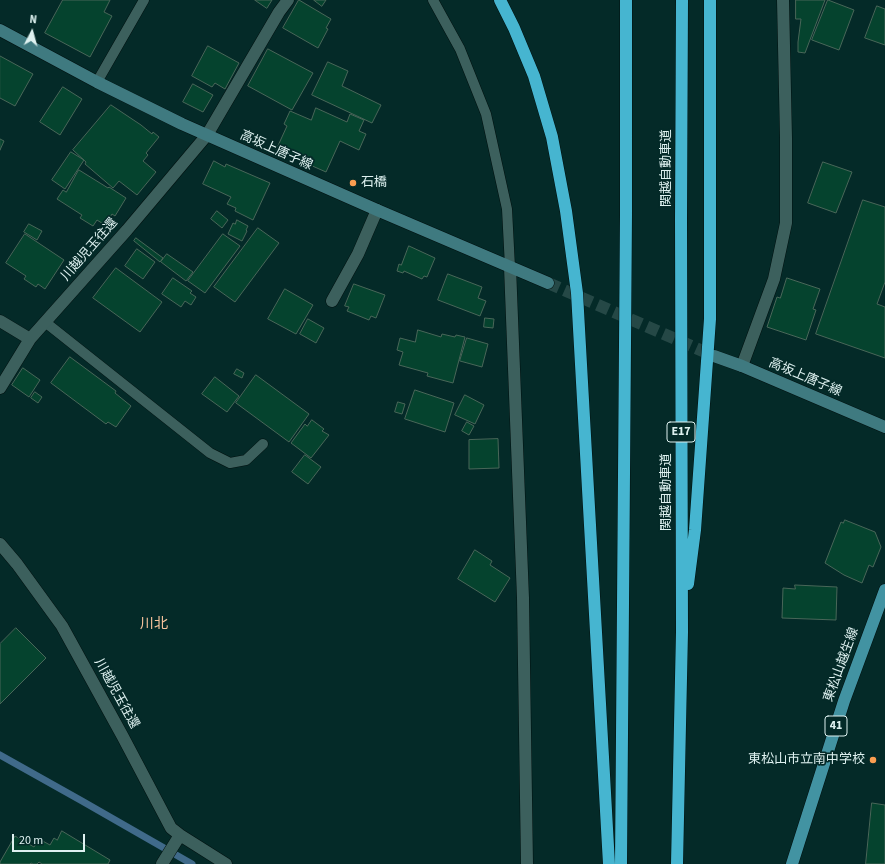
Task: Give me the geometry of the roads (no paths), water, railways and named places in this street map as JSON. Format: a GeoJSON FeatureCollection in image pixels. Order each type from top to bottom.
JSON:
{"type":"FeatureCollection","features":[{"type":"Feature","properties":{"kind":"highway"},"geometry":{"type":"LineString","coordinates":[[500,0],[514,28],[534,76],[552,137],[566,211],[576,286],[608,864]]}},
{"type":"Feature","properties":{"kind":"highway"},"geometry":{"type":"LineString","coordinates":[[621,864],[626,214],[626,0]]}},
{"type":"Feature","properties":{"kind":"highway","name":"関越自動車道"},"geometry":{"type":"LineString","coordinates":[[677,864],[682,632],[680,220],[682,0]]}},
{"type":"Feature","properties":{"kind":"highway"},"geometry":{"type":"LineString","coordinates":[[682,632],[695,530],[710,319],[710,0]]}},
{"type":"Feature","properties":{"kind":"main road","name":"高坂上唐子線"},"geometry":{"type":"LineString","coordinates":[[0,30],[97,82],[207,135],[548,283]]}},
{"type":"Feature","properties":{"kind":"main road","name":"高坂上唐子線"},"geometry":{"type":"LineString","coordinates":[[714,356],[742,366],[885,427]]}},
{"type":"Feature","properties":{"kind":"main road","name":"東松山越生線"},"geometry":{"type":"LineString","coordinates":[[792,864],[844,701],[885,590]]}},
{"type":"Feature","properties":{"kind":"street","name":"川越児玉往還"},"geometry":{"type":"LineString","coordinates":[[0,388],[30,339],[127,230],[207,135],[279,12],[288,0]]}},
{"type":"Feature","properties":{"kind":"street"},"geometry":{"type":"LineString","coordinates":[[742,366],[774,279],[786,224],[783,0]]}},
{"type":"Feature","properties":{"kind":"street"},"geometry":{"type":"LineString","coordinates":[[332,301],[358,254],[377,210]]}},
{"type":"Feature","properties":{"kind":"street"},"geometry":{"type":"LineString","coordinates":[[510,267],[523,598],[527,864]]}},
{"type":"Feature","properties":{"kind":"street"},"geometry":{"type":"LineString","coordinates":[[0,321],[30,339]]}},
{"type":"Feature","properties":{"kind":"street","name":"川越児玉往還"},"geometry":{"type":"LineString","coordinates":[[0,544],[17,564],[62,626],[171,828],[226,864]]}},
{"type":"Feature","properties":{"kind":"street"},"geometry":{"type":"LineString","coordinates":[[164,861],[180,835]]}},
{"type":"Feature","properties":{"kind":"lane"},"geometry":{"type":"LineString","coordinates":[[97,82],[144,0]]}},
{"type":"Feature","properties":{"kind":"lane"},"geometry":{"type":"LineString","coordinates":[[433,0],[460,49],[486,114],[507,209],[510,267]]}},
{"type":"Feature","properties":{"kind":"lane"},"geometry":{"type":"LineString","coordinates":[[45,322],[210,453],[230,463],[246,460],[263,444]]}},
{"type":"Feature","properties":{"kind":"waterway"},"geometry":{"type":"LineString","coordinates":[[0,755],[192,864]]}},
{"type":"Feature","properties":{"kind":"tunnel"},"geometry":{"type":"LineString","coordinates":[[548,283],[714,356]]}},
{"type":"Feature","properties":{"kind":"place","name":"石橋"},"geometry":{"type":"Point","coordinates":[353,183]}},
{"type":"Feature","properties":{"kind":"place","name":"東松山市立南中学校"},"geometry":{"type":"Point","coordinates":[873,760]}},
{"type":"Feature","properties":{"kind":"district","name":"川北"},"geometry":{"type":"Point","coordinates":[154,625]}}]}
